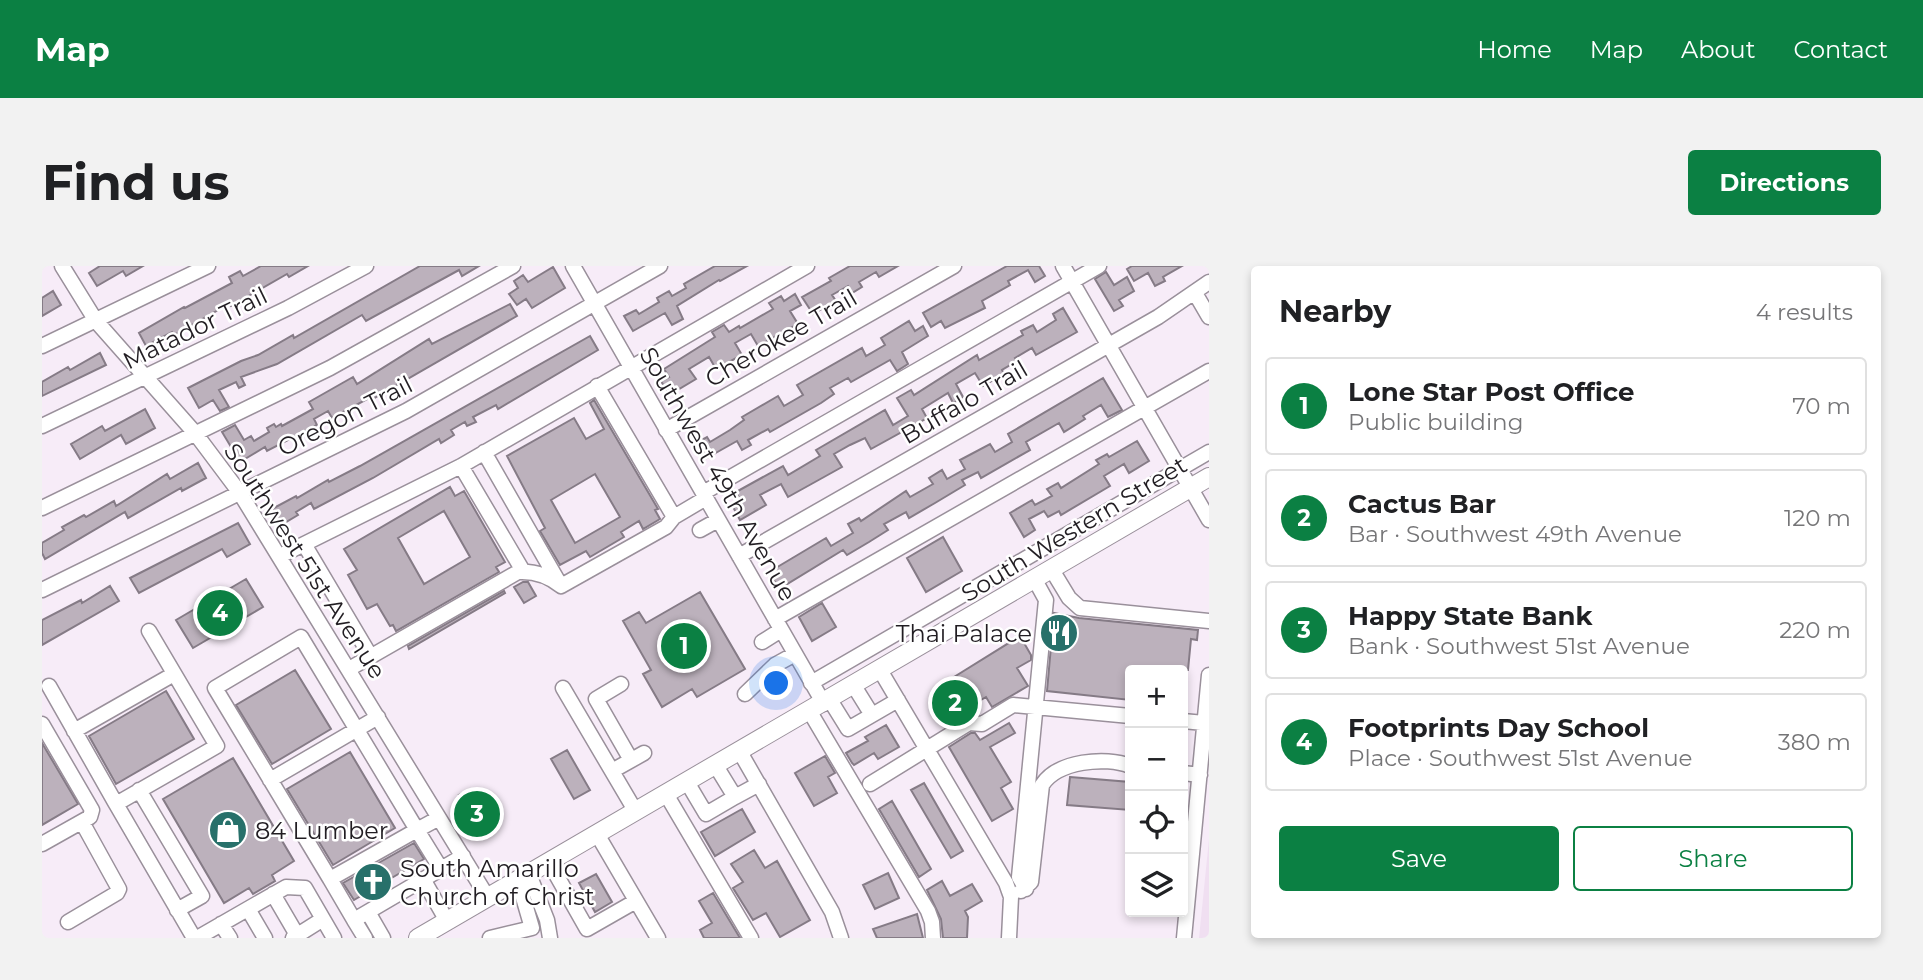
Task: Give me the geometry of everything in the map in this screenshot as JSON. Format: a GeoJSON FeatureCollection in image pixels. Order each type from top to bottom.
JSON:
{"type":"FeatureCollection","features":[{"type":"Feature","properties":{"kind":"main road","name":"South Western Street"},"geometry":{"type":"LineString","coordinates":[[418,938],[1209,477]]}},
{"type":"Feature","properties":{"kind":"street","name":"Southwest 51st Avenue"},"geometry":{"type":"LineString","coordinates":[[61,266],[96,321],[195,433],[240,493],[488,898]]}},
{"type":"Feature","properties":{"kind":"street"},"geometry":{"type":"LineString","coordinates":[[42,346],[208,266]]}},
{"type":"Feature","properties":{"kind":"street","name":"Matador Trail"},"geometry":{"type":"LineString","coordinates":[[42,426],[288,308],[366,266]]}},
{"type":"Feature","properties":{"kind":"street"},"geometry":{"type":"LineString","coordinates":[[42,508],[330,369],[513,266]]}},
{"type":"Feature","properties":{"kind":"street","name":"Southwest 49th Avenue"},"geometry":{"type":"LineString","coordinates":[[573,266],[811,682],[821,705]]}},
{"type":"Feature","properties":{"kind":"street","name":"Oregon Trail"},"geometry":{"type":"LineString","coordinates":[[42,590],[406,411],[660,266]]}},
{"type":"Feature","properties":{"kind":"street"},"geometry":{"type":"LineString","coordinates":[[280,556],[461,466],[807,266]]}},
{"type":"Feature","properties":{"kind":"street","name":"Cherokee Trail"},"geometry":{"type":"LineString","coordinates":[[666,430],[954,266]]}},
{"type":"Feature","properties":{"kind":"street"},"geometry":{"type":"LineString","coordinates":[[1063,266],[1209,520]]}},
{"type":"Feature","properties":{"kind":"street"},"geometry":{"type":"LineString","coordinates":[[561,586],[666,527],[674,517],[704,496],[1099,266]]}},
{"type":"Feature","properties":{"kind":"street","name":"Buffalo Trail"},"geometry":{"type":"LineString","coordinates":[[739,556],[1109,346],[1209,282]]}},
{"type":"Feature","properties":{"kind":"street"},"geometry":{"type":"LineString","coordinates":[[1195,293],[1209,317]]}},
{"type":"Feature","properties":{"kind":"street"},"geometry":{"type":"LineString","coordinates":[[762,642],[778,625],[1209,371]]}},
{"type":"Feature","properties":{"kind":"street"},"geometry":{"type":"LineString","coordinates":[[597,386],[674,517]]}},
{"type":"Feature","properties":{"kind":"street"},"geometry":{"type":"LineString","coordinates":[[484,452],[561,586]]}},
{"type":"Feature","properties":{"kind":"street","name":"South Western Street"},"geometry":{"type":"LineString","coordinates":[[811,682],[1209,452]]}},
{"type":"Feature","properties":{"kind":"street"},"geometry":{"type":"LineString","coordinates":[[461,466],[523,571]]}},
{"type":"Feature","properties":{"kind":"street"},"geometry":{"type":"LineString","coordinates":[[700,530],[718,520]]}},
{"type":"Feature","properties":{"kind":"street"},"geometry":{"type":"LineString","coordinates":[[304,544],[371,657]]}},
{"type":"Feature","properties":{"kind":"street"},"geometry":{"type":"LineString","coordinates":[[1052,570],[1069,598],[1080,608],[1209,621]]}},
{"type":"Feature","properties":{"kind":"street"},"geometry":{"type":"LineString","coordinates":[[349,669],[518,572],[544,575],[561,586]]}},
{"type":"Feature","properties":{"kind":"street"},"geometry":{"type":"LineString","coordinates":[[1026,889],[1019,877],[1046,600],[1035,580]]}},
{"type":"Feature","properties":{"kind":"street"},"geometry":{"type":"LineString","coordinates":[[981,584],[993,605]]}},
{"type":"Feature","properties":{"kind":"street"},"geometry":{"type":"LineString","coordinates":[[322,624],[215,688],[365,938]]}},
{"type":"Feature","properties":{"kind":"street"},"geometry":{"type":"LineString","coordinates":[[116,804],[217,746],[149,631]]}},
{"type":"Feature","properties":{"kind":"street"},"geometry":{"type":"LineString","coordinates":[[301,637],[441,869]]}},
{"type":"Feature","properties":{"kind":"street"},"geometry":{"type":"LineString","coordinates":[[745,694],[775,665],[794,654]]}},
{"type":"Feature","properties":{"kind":"street"},"geometry":{"type":"LineString","coordinates":[[848,662],[872,715]]}},
{"type":"Feature","properties":{"kind":"street"},"geometry":{"type":"LineString","coordinates":[[880,670],[1006,883],[1011,897],[1009,938]]}},
{"type":"Feature","properties":{"kind":"street"},"geometry":{"type":"LineString","coordinates":[[74,731],[174,674]]}},
{"type":"Feature","properties":{"kind":"street"},"geometry":{"type":"LineString","coordinates":[[1184,938],[1209,675]]}},
{"type":"Feature","properties":{"kind":"street"},"geometry":{"type":"LineString","coordinates":[[576,710],[621,684]]}},
{"type":"Feature","properties":{"kind":"street"},"geometry":{"type":"LineString","coordinates":[[49,686],[195,938],[286,887],[305,888],[334,938]]}},
{"type":"Feature","properties":{"kind":"street"},"geometry":{"type":"LineString","coordinates":[[563,688],[636,812]]}},
{"type":"Feature","properties":{"kind":"street"},"geometry":{"type":"LineString","coordinates":[[596,698],[638,756],[612,771]]}},
{"type":"Feature","properties":{"kind":"street"},"geometry":{"type":"LineString","coordinates":[[821,705],[848,729],[898,700]]}},
{"type":"Feature","properties":{"kind":"street"},"geometry":{"type":"LineString","coordinates":[[821,705],[928,911],[933,938]]}},
{"type":"Feature","properties":{"kind":"street"},"geometry":{"type":"LineString","coordinates":[[870,784],[970,723],[982,724],[1013,705],[1125,716]]}},
{"type":"Feature","properties":{"kind":"street"},"geometry":{"type":"LineString","coordinates":[[270,780],[378,717]]}},
{"type":"Feature","properties":{"kind":"street"},"geometry":{"type":"LineString","coordinates":[[1188,721],[1204,723]]}},
{"type":"Feature","properties":{"kind":"street"},"geometry":{"type":"LineString","coordinates":[[42,724],[92,810],[90,817],[42,844]]}},
{"type":"Feature","properties":{"kind":"street"},"geometry":{"type":"LineString","coordinates":[[740,752],[832,912],[841,938]]}},
{"type":"Feature","properties":{"kind":"street"},"geometry":{"type":"LineString","coordinates":[[1011,897],[1031,883],[1042,785],[1048,777],[1075,765],[1118,761],[1125,763]]}},
{"type":"Feature","properties":{"kind":"street"},"geometry":{"type":"LineString","coordinates":[[716,766],[734,797]]}},
{"type":"Feature","properties":{"kind":"street"},"geometry":{"type":"LineString","coordinates":[[1188,774],[1200,775]]}},
{"type":"Feature","properties":{"kind":"street"},"geometry":{"type":"LineString","coordinates":[[687,782],[706,814],[758,784]]}},
{"type":"Feature","properties":{"kind":"street"},"geometry":{"type":"LineString","coordinates":[[139,790],[202,896],[177,909]]}},
{"type":"Feature","properties":{"kind":"street"},"geometry":{"type":"LineString","coordinates":[[666,794],[751,938]]}},
{"type":"Feature","properties":{"kind":"street"},"geometry":{"type":"LineString","coordinates":[[330,879],[439,818]]}},
{"type":"Feature","properties":{"kind":"street"},"geometry":{"type":"LineString","coordinates":[[68,922],[117,893],[119,889],[82,822]]}},
{"type":"Feature","properties":{"kind":"street"},"geometry":{"type":"LineString","coordinates":[[597,834],[630,904],[658,938]]}},
{"type":"Feature","properties":{"kind":"street"},"geometry":{"type":"LineString","coordinates":[[354,920],[463,856]]}},
{"type":"Feature","properties":{"kind":"street"},"geometry":{"type":"LineString","coordinates":[[549,862],[587,929],[630,904]]}},
{"type":"Feature","properties":{"kind":"street"},"geometry":{"type":"LineString","coordinates":[[490,938],[532,928],[523,877]]}},
{"type":"Feature","properties":{"kind":"street"},"geometry":{"type":"LineString","coordinates":[[523,877],[547,920],[550,938]]}},
{"type":"Feature","properties":{"kind":"street"},"geometry":{"type":"LineString","coordinates":[[423,879],[447,921]]}},
{"type":"Feature","properties":{"kind":"street"},"geometry":{"type":"LineString","coordinates":[[273,894],[295,937],[323,919]]}},
{"type":"Feature","properties":{"kind":"street"},"geometry":{"type":"LineString","coordinates":[[248,909],[265,938]]}},
{"type":"Feature","properties":{"kind":"street"},"geometry":{"type":"LineString","coordinates":[[368,912],[383,938]]}},
{"type":"Feature","properties":{"kind":"street"},"geometry":{"type":"LineString","coordinates":[[221,924],[230,938]]}},
{"type":"Feature","properties":{"kind":"shaded area"},"geometry":{"type":"Polygon","coordinates":[[[1209,839],[1209,938],[1199,938],[1209,839]]]}},
{"type":"Feature","properties":{"kind":"building"},"geometry":{"type":"Polygon","coordinates":[[[100,266],[143,266],[126,276],[123,271],[97,286],[89,273],[100,266]]]}},
{"type":"Feature","properties":{"kind":"building"},"geometry":{"type":"Polygon","coordinates":[[[261,266],[308,266],[289,277],[287,274],[174,335],[172,332],[146,346],[139,333],[232,283],[229,277],[240,271],[243,276],[261,266]]]}},
{"type":"Feature","properties":{"kind":"building"},"geometry":{"type":"Polygon","coordinates":[[[420,266],[479,266],[462,276],[459,270],[366,321],[362,315],[277,364],[241,377],[245,385],[239,388],[236,382],[219,390],[229,407],[220,411],[213,400],[199,408],[188,388],[293,335],[294,338],[420,266]]]}},
{"type":"Feature","properties":{"kind":"building"},"geometry":{"type":"Polygon","coordinates":[[[715,266],[747,266],[677,306],[683,319],[672,325],[665,313],[633,331],[624,316],[636,310],[639,314],[659,302],[657,298],[669,291],[672,296],[686,288],[684,284],[715,266]]]}},
{"type":"Feature","properties":{"kind":"building"},"geometry":{"type":"Polygon","coordinates":[[[850,266],[898,266],[879,277],[876,272],[859,282],[862,287],[852,293],[848,286],[832,295],[836,301],[813,314],[802,297],[831,281],[829,278],[850,266]]]}},
{"type":"Feature","properties":{"kind":"building"},"geometry":{"type":"Polygon","coordinates":[[[1007,266],[1039,266],[1045,276],[1035,282],[1028,270],[1008,281],[1010,285],[982,301],[985,308],[945,328],[941,321],[931,327],[923,313],[1007,266]]]}},
{"type":"Feature","properties":{"kind":"building"},"geometry":{"type":"Polygon","coordinates":[[[1132,266],[1182,266],[1163,277],[1165,281],[1155,286],[1148,273],[1134,281],[1127,269],[1132,266]]]}},
{"type":"Feature","properties":{"kind":"building"},"geometry":{"type":"Polygon","coordinates":[[[553,267],[565,288],[532,308],[526,299],[517,305],[509,294],[518,288],[514,281],[523,275],[528,282],[553,267]]]}},
{"type":"Feature","properties":{"kind":"building"},"geometry":{"type":"Polygon","coordinates":[[[1106,272],[1114,285],[1127,277],[1134,291],[1119,300],[1123,306],[1114,311],[1095,279],[1106,272]]]}},
{"type":"Feature","properties":{"kind":"building"},"geometry":{"type":"Polygon","coordinates":[[[53,291],[61,305],[42,316],[42,298],[53,291]]]}},
{"type":"Feature","properties":{"kind":"building"},"geometry":{"type":"Polygon","coordinates":[[[795,294],[801,305],[790,311],[798,324],[758,346],[751,334],[735,343],[742,355],[716,369],[709,357],[689,369],[696,379],[669,395],[661,381],[669,377],[664,369],[715,337],[712,332],[724,325],[729,332],[739,326],[740,328],[773,309],[769,303],[781,296],[784,301],[795,294]]]}},
{"type":"Feature","properties":{"kind":"building"},"geometry":{"type":"Polygon","coordinates":[[[510,304],[517,316],[371,400],[369,398],[332,418],[328,411],[314,419],[317,425],[267,451],[265,447],[240,462],[222,432],[235,425],[244,440],[251,436],[254,441],[269,432],[267,428],[274,424],[276,427],[281,424],[282,426],[313,409],[309,402],[353,377],[357,384],[429,339],[432,344],[510,304]]]}},
{"type":"Feature","properties":{"kind":"building"},"geometry":{"type":"Polygon","coordinates":[[[1063,308],[1077,332],[1036,355],[1032,348],[1002,370],[1004,374],[983,386],[975,373],[956,384],[963,397],[953,403],[948,393],[922,409],[927,418],[871,449],[865,438],[850,445],[834,454],[842,467],[788,497],[781,484],[760,495],[766,505],[740,520],[732,505],[740,500],[736,492],[783,466],[788,475],[820,456],[816,450],[885,410],[893,425],[908,416],[897,398],[911,390],[914,395],[977,355],[979,360],[1023,335],[1021,331],[1033,325],[1037,332],[1056,320],[1053,314],[1063,308]]]}},
{"type":"Feature","properties":{"kind":"building"},"geometry":{"type":"Polygon","coordinates":[[[909,321],[915,331],[923,326],[928,336],[902,352],[908,364],[897,371],[890,360],[851,382],[848,378],[830,388],[834,394],[821,403],[770,432],[768,429],[748,440],[751,445],[742,450],[737,441],[705,459],[696,443],[707,437],[710,442],[744,420],[742,417],[778,396],[784,406],[803,395],[797,385],[862,348],[866,356],[885,345],[881,338],[909,321]]]}},
{"type":"Feature","properties":{"kind":"building"},"geometry":{"type":"Polygon","coordinates":[[[590,336],[598,350],[498,409],[496,405],[473,417],[476,422],[467,426],[465,422],[451,430],[454,435],[441,443],[439,439],[314,509],[311,503],[281,525],[272,509],[360,466],[590,336]]]}},
{"type":"Feature","properties":{"kind":"building"},"geometry":{"type":"Polygon","coordinates":[[[100,353],[106,365],[42,396],[42,382],[100,353]]]}},
{"type":"Feature","properties":{"kind":"building"},"geometry":{"type":"Polygon","coordinates":[[[1103,378],[1122,410],[1108,417],[1101,405],[1064,432],[1059,423],[1026,442],[1030,450],[981,478],[978,472],[962,480],[965,485],[935,503],[909,518],[906,512],[884,524],[888,530],[869,542],[847,555],[843,550],[779,589],[769,572],[826,538],[831,546],[853,533],[848,524],[859,518],[861,521],[906,491],[910,497],[933,484],[929,478],[942,470],[947,479],[965,469],[960,460],[990,444],[995,452],[1012,442],[1008,434],[1103,378]]]}},
{"type":"Feature","properties":{"kind":"building"},"geometry":{"type":"Polygon","coordinates":[[[594,400],[658,509],[655,510],[660,519],[643,529],[639,521],[621,532],[624,537],[590,557],[586,551],[560,565],[540,531],[545,528],[507,456],[574,418],[586,439],[604,429],[590,403],[594,400]],[[595,474],[551,500],[575,543],[620,517],[595,474]]]}},
{"type":"Feature","properties":{"kind":"building"},"geometry":{"type":"Polygon","coordinates":[[[145,409],[155,428],[126,444],[121,435],[80,459],[71,444],[102,426],[105,431],[145,409]]]}},
{"type":"Feature","properties":{"kind":"building"},"geometry":{"type":"Polygon","coordinates":[[[1137,441],[1149,461],[1129,473],[1124,464],[1104,476],[1110,486],[1061,515],[1059,511],[1048,517],[1044,511],[1029,519],[1035,530],[1024,537],[1010,513],[1032,500],[1035,505],[1052,496],[1047,489],[1058,483],[1061,488],[1099,464],[1096,460],[1107,454],[1109,457],[1137,441]]]}},
{"type":"Feature","properties":{"kind":"building"},"geometry":{"type":"Polygon","coordinates":[[[198,463],[206,478],[182,491],[181,488],[128,518],[125,512],[45,559],[42,543],[64,530],[62,527],[114,501],[116,506],[167,474],[170,479],[198,463]]]}},
{"type":"Feature","properties":{"kind":"building"},"geometry":{"type":"Polygon","coordinates":[[[450,487],[455,496],[464,491],[505,562],[496,567],[499,572],[396,631],[377,604],[367,609],[348,575],[357,570],[344,549],[450,487]],[[444,511],[398,538],[424,584],[470,557],[444,511]]]}},
{"type":"Feature","properties":{"kind":"building"},"geometry":{"type":"Polygon","coordinates":[[[238,523],[250,544],[227,557],[222,549],[139,593],[130,578],[238,523]]]}},
{"type":"Feature","properties":{"kind":"building"},"geometry":{"type":"Polygon","coordinates":[[[943,537],[962,571],[926,592],[907,558],[943,537]]]}},
{"type":"Feature","properties":{"kind":"building"},"geometry":{"type":"Polygon","coordinates":[[[246,579],[263,607],[193,648],[176,620],[246,579]]]}},
{"type":"Feature","properties":{"kind":"building"},"geometry":{"type":"Polygon","coordinates":[[[528,582],[536,596],[524,603],[514,587],[528,582]]]}},
{"type":"Feature","properties":{"kind":"building"},"geometry":{"type":"Polygon","coordinates":[[[110,586],[119,601],[42,645],[42,620],[81,600],[82,603],[110,586]]]}},
{"type":"Feature","properties":{"kind":"building"},"geometry":{"type":"Polygon","coordinates":[[[504,591],[505,593],[409,649],[408,646],[504,591]]]}},
{"type":"Feature","properties":{"kind":"building"},"geometry":{"type":"Polygon","coordinates":[[[700,592],[745,669],[697,697],[692,689],[662,707],[643,674],[651,670],[623,621],[639,612],[646,623],[700,592]]]}},
{"type":"Feature","properties":{"kind":"building"},"geometry":{"type":"Polygon","coordinates":[[[822,603],[836,627],[812,641],[799,617],[822,603]]]}},
{"type":"Feature","properties":{"kind":"building"},"geometry":{"type":"Polygon","coordinates":[[[1054,613],[1198,630],[1197,640],[1191,639],[1188,670],[1188,665],[1125,665],[1125,699],[1047,691],[1054,613]]]}},
{"type":"Feature","properties":{"kind":"building"},"geometry":{"type":"Polygon","coordinates":[[[1020,636],[1031,660],[1017,668],[1028,686],[992,707],[986,697],[957,717],[955,715],[949,718],[939,701],[961,688],[954,677],[1020,636]]]}},
{"type":"Feature","properties":{"kind":"building"},"geometry":{"type":"Polygon","coordinates":[[[295,670],[331,729],[272,764],[236,705],[295,670]]]}},
{"type":"Feature","properties":{"kind":"building"},"geometry":{"type":"Polygon","coordinates":[[[166,691],[194,739],[116,784],[89,736],[166,691]]]}},
{"type":"Feature","properties":{"kind":"building"},"geometry":{"type":"Polygon","coordinates":[[[1009,723],[1015,733],[990,747],[1011,782],[1001,788],[1013,809],[992,821],[949,747],[971,733],[975,733],[980,740],[1009,723]]]}},
{"type":"Feature","properties":{"kind":"building"},"geometry":{"type":"Polygon","coordinates":[[[886,725],[899,747],[878,759],[874,753],[854,765],[846,753],[868,741],[865,737],[886,725]]]}},
{"type":"Feature","properties":{"kind":"building"},"geometry":{"type":"Polygon","coordinates":[[[42,743],[78,804],[42,825],[42,743]]]}},
{"type":"Feature","properties":{"kind":"building"},"geometry":{"type":"Polygon","coordinates":[[[567,750],[590,790],[574,799],[551,759],[567,750]]]}},
{"type":"Feature","properties":{"kind":"building"},"geometry":{"type":"Polygon","coordinates":[[[350,752],[395,828],[333,865],[287,789],[350,752]]]}},
{"type":"Feature","properties":{"kind":"building"},"geometry":{"type":"Polygon","coordinates":[[[825,756],[835,773],[828,777],[837,793],[814,806],[795,773],[825,756]]]}},
{"type":"Feature","properties":{"kind":"building","name":"84 Lumber"},"geometry":{"type":"Polygon","coordinates":[[[233,758],[294,861],[272,875],[275,881],[253,894],[249,888],[224,903],[163,799],[233,758]]]}},
{"type":"Feature","properties":{"kind":"building"},"geometry":{"type":"Polygon","coordinates":[[[1070,777],[1125,782],[1125,810],[1067,805],[1070,777]]]}},
{"type":"Feature","properties":{"kind":"building"},"geometry":{"type":"Polygon","coordinates":[[[924,783],[963,851],[951,858],[911,790],[924,783]]]}},
{"type":"Feature","properties":{"kind":"building"},"geometry":{"type":"Polygon","coordinates":[[[467,791],[476,807],[482,804],[494,823],[474,835],[463,815],[469,812],[459,795],[467,791]]]}},
{"type":"Feature","properties":{"kind":"building"},"geometry":{"type":"Polygon","coordinates":[[[892,801],[931,869],[919,877],[879,809],[892,801]]]}},
{"type":"Feature","properties":{"kind":"building"},"geometry":{"type":"Polygon","coordinates":[[[742,809],[755,832],[715,856],[701,832],[742,809]]]}},
{"type":"Feature","properties":{"kind":"building"},"geometry":{"type":"Polygon","coordinates":[[[414,843],[424,859],[354,900],[343,883],[414,843]]]}},
{"type":"Feature","properties":{"kind":"building"},"geometry":{"type":"Polygon","coordinates":[[[754,850],[765,868],[777,861],[810,920],[780,937],[766,913],[753,920],[733,888],[743,882],[731,864],[754,850]]]}},
{"type":"Feature","properties":{"kind":"building"},"geometry":{"type":"Polygon","coordinates":[[[888,873],[899,898],[875,909],[863,885],[888,873]]]}},
{"type":"Feature","properties":{"kind":"building"},"geometry":{"type":"Polygon","coordinates":[[[596,874],[612,902],[595,912],[579,883],[596,874]]]}},
{"type":"Feature","properties":{"kind":"building"},"geometry":{"type":"Polygon","coordinates":[[[942,881],[950,896],[972,884],[982,901],[965,911],[968,917],[967,938],[943,938],[941,919],[927,890],[942,881]]]}},
{"type":"Feature","properties":{"kind":"building"},"geometry":{"type":"Polygon","coordinates":[[[713,893],[740,938],[704,938],[700,930],[712,923],[699,901],[713,893]]]}},
{"type":"Feature","properties":{"kind":"building"},"geometry":{"type":"Polygon","coordinates":[[[917,914],[923,938],[877,938],[873,929],[917,914]]]}},
{"type":"Feature","properties":{"kind":"place","name":"Footprints Day School"},"geometry":{"type":"Point","coordinates":[220,613]}},
{"type":"Feature","properties":{"kind":"place","name":"Thai Palace"},"geometry":{"type":"Point","coordinates":[1059,633]}},
{"type":"Feature","properties":{"kind":"place","name":"Lone Star Post Office"},"geometry":{"type":"Point","coordinates":[684,646]}},
{"type":"Feature","properties":{"kind":"place","name":"Cactus Bar"},"geometry":{"type":"Point","coordinates":[955,703]}},
{"type":"Feature","properties":{"kind":"place","name":"Happy State Bank"},"geometry":{"type":"Point","coordinates":[477,814]}},
{"type":"Feature","properties":{"kind":"place","name":"84 Lumber"},"geometry":{"type":"Point","coordinates":[228,830]}},
{"type":"Feature","properties":{"kind":"place","name":"South Amarillo Church of Christ"},"geometry":{"type":"Point","coordinates":[373,882]}}]}
